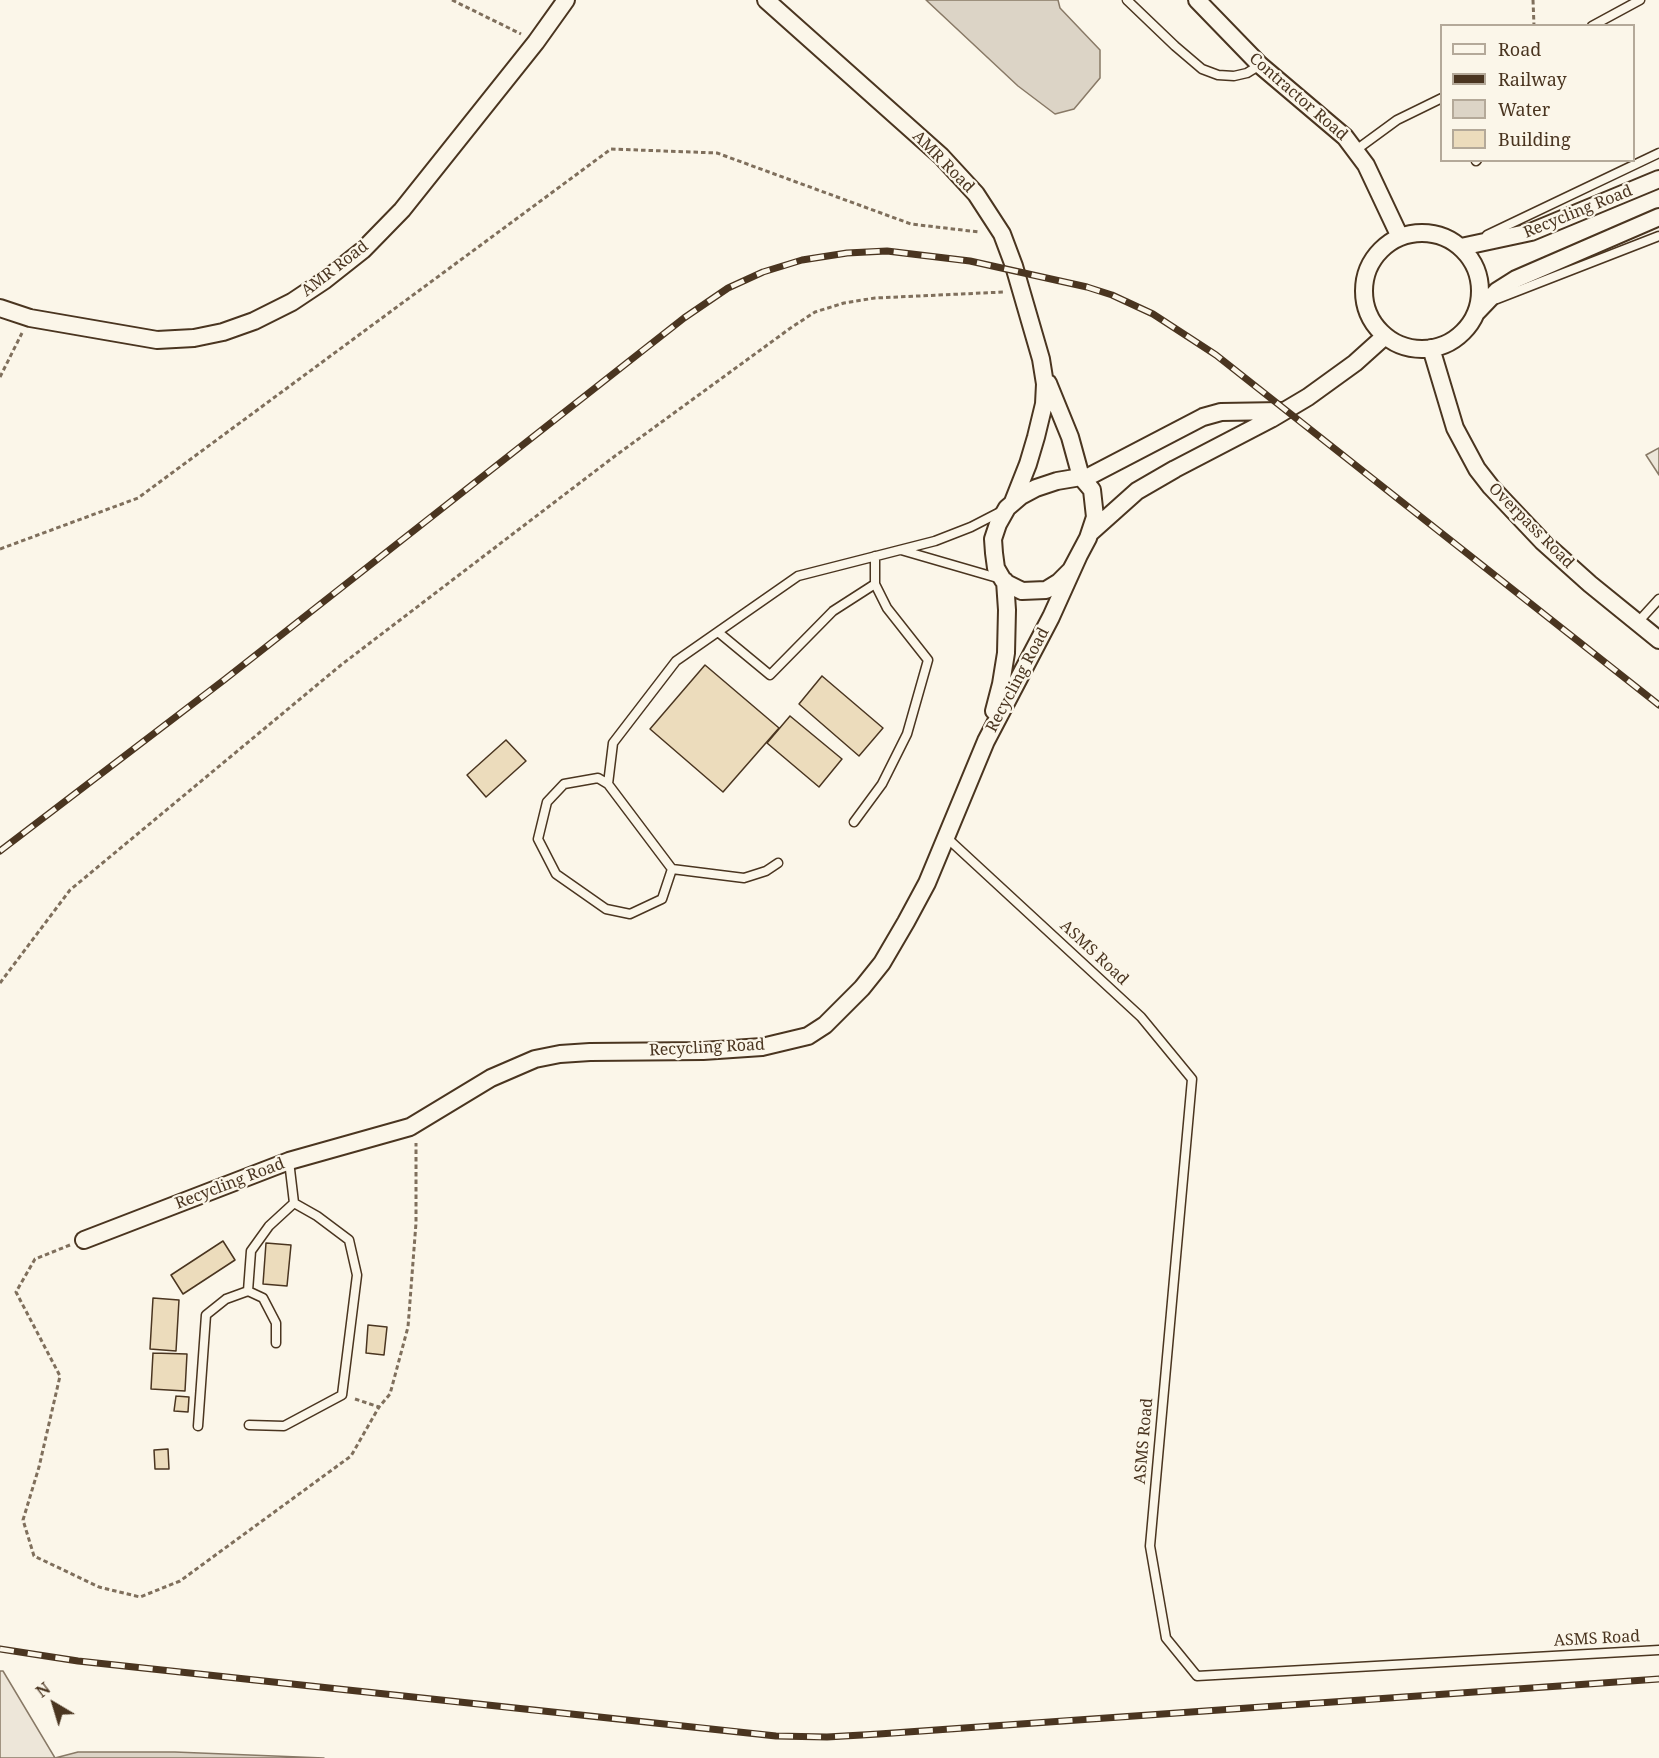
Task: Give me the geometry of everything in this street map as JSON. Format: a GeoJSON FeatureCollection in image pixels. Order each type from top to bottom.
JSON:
{"type":"FeatureCollection","features":[{"type":"Feature","properties":{"kind":"street","name":"AMR Road"},"geometry":{"type":"LineString","coordinates":[[0,308],[30,318],[157,340],[194,338],[223,332],[254,321],[292,302],[363,250],[402,210],[536,42],[566,0]]}},
{"type":"Feature","properties":{"kind":"street","name":"AMR Road"},"geometry":{"type":"LineString","coordinates":[[766,0],[941,156],[976,194],[1002,234],[1014,266],[1044,374],[1070,437],[1082,478]]}},
{"type":"Feature","properties":{"kind":"street","name":"Contractor Road"},"geometry":{"type":"LineString","coordinates":[[1197,0],[1260,65],[1333,125],[1356,150],[1372,176],[1400,237]]}},
{"type":"Feature","properties":{"kind":"street","name":"Recycling Road"},"geometry":{"type":"LineString","coordinates":[[1464,246],[1538,230],[1659,179]]}},
{"type":"Feature","properties":{"kind":"street"},"geometry":{"type":"LineString","coordinates":[[1476,313],[1480,299],[1477,270],[1464,246],[1448,238],[1434,234],[1411,234],[1400,237],[1388,244],[1376,257],[1367,272],[1364,290],[1366,307],[1385,336],[1407,347],[1431,348],[1446,344],[1458,336],[1497,291],[1516,279],[1659,217]]}},
{"type":"Feature","properties":{"kind":"street"},"geometry":{"type":"LineString","coordinates":[[1090,533],[1124,502],[1156,480],[1286,411],[1335,379],[1385,336]]}},
{"type":"Feature","properties":{"kind":"street","name":"Overpass Road"},"geometry":{"type":"LineString","coordinates":[[1431,348],[1455,428],[1477,469],[1542,541],[1590,584],[1659,640]]}},
{"type":"Feature","properties":{"kind":"street","name":"AMR Road"},"geometry":{"type":"LineString","coordinates":[[1010,505],[1028,464],[1038,428],[1045,396],[1044,374]]}},
{"type":"Feature","properties":{"kind":"street"},"geometry":{"type":"LineString","coordinates":[[986,741],[1004,668],[1008,627],[1004,581],[994,561],[993,539],[998,524],[1010,505],[1045,484],[1082,478],[1203,417],[1221,412],[1286,411]]}},
{"type":"Feature","properties":{"kind":"street"},"geometry":{"type":"LineString","coordinates":[[1004,581],[1022,591],[1046,590],[1066,576],[1090,533],[1095,517],[1095,497],[1089,485],[1082,478]]}},
{"type":"Feature","properties":{"kind":"street","name":"Recycling Road"},"geometry":{"type":"LineString","coordinates":[[84,1239],[289,1161],[410,1127],[491,1078],[516,1066],[560,1054],[602,1051],[703,1051],[762,1047],[808,1036],[825,1025],[845,1007],[882,963],[927,883],[986,741],[1051,617],[1079,555]]}},
{"type":"Feature","properties":{"kind":"lane"},"geometry":{"type":"LineString","coordinates":[[1127,0],[1202,69],[1218,75],[1234,76],[1247,74],[1260,65]]}},
{"type":"Feature","properties":{"kind":"lane"},"geometry":{"type":"LineString","coordinates":[[1596,24],[1640,0]]}},
{"type":"Feature","properties":{"kind":"lane"},"geometry":{"type":"LineString","coordinates":[[1356,150],[1396,120],[1440,99]]}},
{"type":"Feature","properties":{"kind":"lane"},"geometry":{"type":"LineString","coordinates":[[1464,246],[1659,153]]}},
{"type":"Feature","properties":{"kind":"lane"},"geometry":{"type":"LineString","coordinates":[[1476,313],[1512,292],[1659,236]]}},
{"type":"Feature","properties":{"kind":"lane"},"geometry":{"type":"LineString","coordinates":[[608,783],[613,743],[676,661],[798,576],[900,550],[962,531],[1010,505]]}},
{"type":"Feature","properties":{"kind":"lane"},"geometry":{"type":"LineString","coordinates":[[900,550],[1004,581]]}},
{"type":"Feature","properties":{"kind":"lane"},"geometry":{"type":"LineString","coordinates":[[854,822],[882,784],[907,734],[928,660],[887,608],[875,584],[875,556]]}},
{"type":"Feature","properties":{"kind":"lane"},"geometry":{"type":"LineString","coordinates":[[718,632],[770,675],[833,611],[875,584]]}},
{"type":"Feature","properties":{"kind":"lane"},"geometry":{"type":"LineString","coordinates":[[1638,622],[1659,598]]}},
{"type":"Feature","properties":{"kind":"lane"},"geometry":{"type":"LineString","coordinates":[[598,778],[608,783],[672,870],[662,899],[630,914],[606,909],[556,874],[538,839],[547,802],[564,784],[598,778]]}},
{"type":"Feature","properties":{"kind":"lane","name":"ASMS Road"},"geometry":{"type":"LineString","coordinates":[[946,837],[1141,1017],[1192,1079],[1149,1546],[1166,1638],[1197,1676],[1659,1650]]}},
{"type":"Feature","properties":{"kind":"lane"},"geometry":{"type":"LineString","coordinates":[[672,870],[708,872],[744,878],[766,871],[778,863]]}},
{"type":"Feature","properties":{"kind":"lane"},"geometry":{"type":"LineString","coordinates":[[249,1425],[284,1426],[342,1395],[357,1275],[349,1240],[294,1203],[289,1161]]}},
{"type":"Feature","properties":{"kind":"lane"},"geometry":{"type":"LineString","coordinates":[[248,1292],[251,1251],[269,1226],[294,1203]]}},
{"type":"Feature","properties":{"kind":"lane"},"geometry":{"type":"LineString","coordinates":[[198,1426],[206,1315],[226,1299],[248,1292],[263,1298],[276,1323],[276,1343]]}},
{"type":"Feature","properties":{"kind":"path"},"geometry":{"type":"LineString","coordinates":[[453,0],[536,42]]}},
{"type":"Feature","properties":{"kind":"path"},"geometry":{"type":"LineString","coordinates":[[1533,0],[1534,24]]}},
{"type":"Feature","properties":{"kind":"path"},"geometry":{"type":"LineString","coordinates":[[0,549],[138,498],[611,148],[717,153],[911,224],[1002,234]]}},
{"type":"Feature","properties":{"kind":"path"},"geometry":{"type":"LineString","coordinates":[[0,983],[70,890],[340,665],[615,456],[792,327],[815,312],[844,303],[875,298],[1021,291]]}},
{"type":"Feature","properties":{"kind":"path"},"geometry":{"type":"LineString","coordinates":[[0,378],[30,318]]}},
{"type":"Feature","properties":{"kind":"path"},"geometry":{"type":"LineString","coordinates":[[84,1239],[35,1259],[16,1292],[60,1376],[39,1467],[23,1520],[34,1556],[99,1587],[140,1597],[180,1581],[351,1456],[379,1407],[390,1394],[408,1327],[416,1223],[417,1146],[410,1127]]}},
{"type":"Feature","properties":{"kind":"path"},"geometry":{"type":"LineString","coordinates":[[342,1395],[379,1407]]}},
{"type":"Feature","properties":{"kind":"shaded area"},"geometry":{"type":"Polygon","coordinates":[[[1659,448],[1659,475],[1646,455],[1659,448]]]}},
{"type":"Feature","properties":{"kind":"shaded area"},"geometry":{"type":"Polygon","coordinates":[[[0,1671],[3,1671],[55,1758],[0,1758],[0,1671]]]}},
{"type":"Feature","properties":{"kind":"water"},"geometry":{"type":"Polygon","coordinates":[[[926,0],[1058,0],[1060,8],[1100,50],[1100,78],[1074,109],[1055,114],[1018,86],[926,0]]]}},
{"type":"Feature","properties":{"kind":"water"},"geometry":{"type":"Polygon","coordinates":[[[78,1752],[175,1752],[324,1758],[55,1758],[78,1752]]]}},
{"type":"Feature","properties":{"kind":"building"},"geometry":{"type":"Polygon","coordinates":[[[705,665],[779,728],[723,792],[650,729],[705,665]]]}},
{"type":"Feature","properties":{"kind":"building"},"geometry":{"type":"Polygon","coordinates":[[[822,676],[883,728],[859,756],[799,704],[822,676]]]}},
{"type":"Feature","properties":{"kind":"building"},"geometry":{"type":"Polygon","coordinates":[[[790,716],[842,759],[819,787],[767,743],[790,716]]]}},
{"type":"Feature","properties":{"kind":"building"},"geometry":{"type":"Polygon","coordinates":[[[506,740],[526,761],[486,797],[467,775],[506,740]]]}},
{"type":"Feature","properties":{"kind":"building"},"geometry":{"type":"Polygon","coordinates":[[[223,1241],[235,1260],[183,1294],[171,1275],[223,1241]]]}},
{"type":"Feature","properties":{"kind":"building"},"geometry":{"type":"Polygon","coordinates":[[[266,1243],[291,1245],[287,1286],[263,1284],[266,1243]]]}},
{"type":"Feature","properties":{"kind":"building"},"geometry":{"type":"Polygon","coordinates":[[[153,1298],[179,1300],[176,1351],[150,1349],[153,1298]]]}},
{"type":"Feature","properties":{"kind":"building"},"geometry":{"type":"Polygon","coordinates":[[[368,1325],[387,1327],[384,1355],[366,1353],[368,1325]]]}},
{"type":"Feature","properties":{"kind":"building"},"geometry":{"type":"Polygon","coordinates":[[[153,1353],[187,1354],[185,1391],[151,1389],[153,1353]]]}},
{"type":"Feature","properties":{"kind":"building"},"geometry":{"type":"Polygon","coordinates":[[[176,1396],[189,1397],[188,1412],[174,1411],[176,1396]]]}},
{"type":"Feature","properties":{"kind":"building"},"geometry":{"type":"Polygon","coordinates":[[[168,1449],[169,1469],[155,1469],[154,1450],[168,1449]]]}},
{"type":"Feature","properties":{"kind":"railway"},"geometry":{"type":"LineString","coordinates":[[0,851],[224,680],[684,318],[728,288],[763,272],[802,260],[847,253],[887,251],[970,261],[1087,287],[1112,295],[1153,314],[1216,355],[1659,705]]}},
{"type":"Feature","properties":{"kind":"railway"},"geometry":{"type":"LineString","coordinates":[[0,1649],[78,1661],[776,1736],[827,1737],[1659,1679]]}}]}
